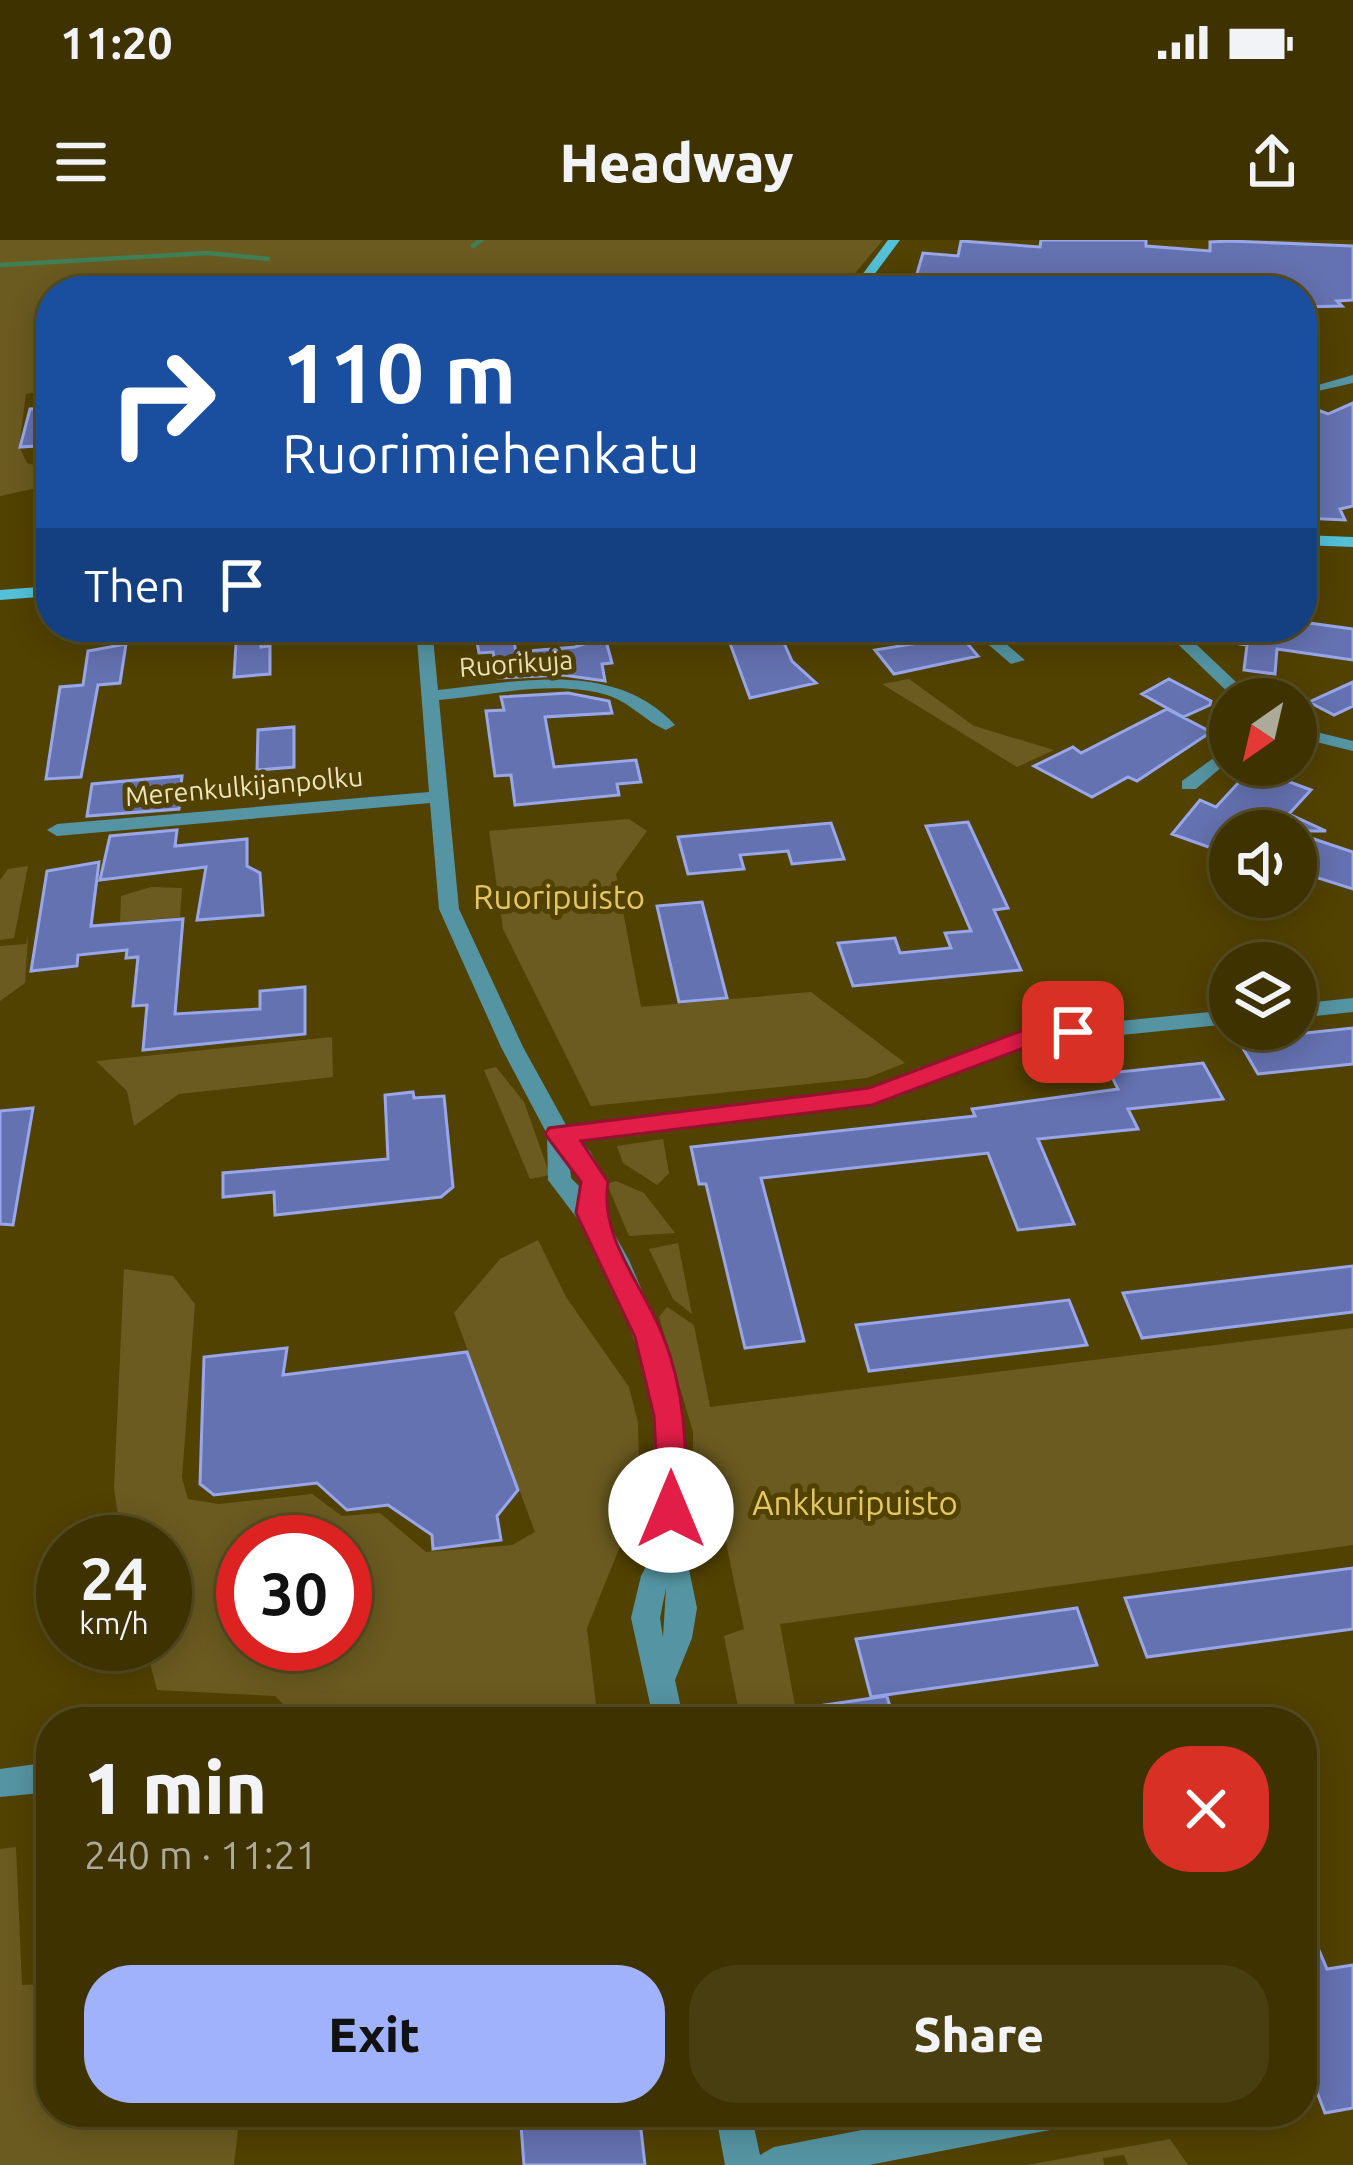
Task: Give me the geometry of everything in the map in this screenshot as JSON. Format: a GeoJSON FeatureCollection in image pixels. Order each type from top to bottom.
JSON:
{"type":"FeatureCollection","features":[{"type":"Feature","properties":{"kind":"street"},"geometry":{"type":"LineString","coordinates":[[867,276],[894,240]]}},
{"type":"Feature","properties":{"kind":"street"},"geometry":{"type":"LineString","coordinates":[[1318,386],[1353,379]]}},
{"type":"Feature","properties":{"kind":"street"},"geometry":{"type":"LineString","coordinates":[[1317,541],[1353,542]]}},
{"type":"Feature","properties":{"kind":"street"},"geometry":{"type":"LineString","coordinates":[[0,595],[36,592]]}},
{"type":"Feature","properties":{"kind":"street"},"geometry":{"type":"LineString","coordinates":[[425,642],[449,909],[512,1047],[559,1134],[555,1167],[560,1180],[568,1196],[590,1213],[638,1311],[660,1374],[671,1434],[670,1550],[682,1595],[679,1638],[662,1676],[667,1707]]}},
{"type":"Feature","properties":{"kind":"street"},"geometry":{"type":"LineString","coordinates":[[995,642],[1017,660]]}},
{"type":"Feature","properties":{"kind":"street"},"geometry":{"type":"LineString","coordinates":[[1184,642],[1223,678]]}},
{"type":"Feature","properties":{"kind":"street","name":"Ruorikuja"},"geometry":{"type":"LineString","coordinates":[[430,696],[591,686],[638,702],[666,725]]}},
{"type":"Feature","properties":{"kind":"street"},"geometry":{"type":"LineString","coordinates":[[1317,737],[1353,746]]}},
{"type":"Feature","properties":{"kind":"street"},"geometry":{"type":"LineString","coordinates":[[1189,784],[1209,768]]}},
{"type":"Feature","properties":{"kind":"street","name":"Merenkulkijanpolku"},"geometry":{"type":"LineString","coordinates":[[57,830],[437,796]]}},
{"type":"Feature","properties":{"kind":"street"},"geometry":{"type":"LineString","coordinates":[[1317,1009],[1353,1005]]}},
{"type":"Feature","properties":{"kind":"street"},"geometry":{"type":"LineString","coordinates":[[559,1134],[872,1096],[1030,1036],[1209,1019]]}},
{"type":"Feature","properties":{"kind":"street"},"geometry":{"type":"LineString","coordinates":[[3,1783],[36,1780]]}},
{"type":"Feature","properties":{"kind":"street"},"geometry":{"type":"LineString","coordinates":[[734,2127],[743,2165]]}},
{"type":"Feature","properties":{"kind":"street"},"geometry":{"type":"LineString","coordinates":[[774,2165],[972,2127]]}},
{"type":"Feature","properties":{"kind":"green space"},"geometry":{"type":"Polygon","coordinates":[[[0,240],[883,240],[853,276],[36,276],[36,392],[26,394],[19,446],[27,463],[36,466],[36,488],[0,496],[0,240]]]}},
{"type":"Feature","properties":{"kind":"green space"},"geometry":{"type":"Polygon","coordinates":[[[909,679],[974,726],[1054,750],[1017,767],[882,684],[909,679]]]}},
{"type":"Feature","properties":{"kind":"green space","name":"Ruoripuisto"},"geometry":{"type":"Polygon","coordinates":[[[629,819],[647,831],[616,874],[641,1007],[811,992],[905,1063],[867,1078],[591,1106],[503,929],[489,831],[629,819]]]}},
{"type":"Feature","properties":{"kind":"green space"},"geometry":{"type":"Polygon","coordinates":[[[28,866],[14,938],[0,940],[0,880],[8,869],[28,866]]]}},
{"type":"Feature","properties":{"kind":"green space"},"geometry":{"type":"Polygon","coordinates":[[[151,887],[182,888],[180,917],[120,922],[121,896],[151,887]]]}},
{"type":"Feature","properties":{"kind":"green space"},"geometry":{"type":"Polygon","coordinates":[[[28,936],[25,983],[0,1001],[0,946],[26,944],[28,936]]]}},
{"type":"Feature","properties":{"kind":"green space"},"geometry":{"type":"Polygon","coordinates":[[[332,1037],[333,1077],[179,1094],[134,1126],[127,1091],[96,1061],[332,1037]]]}},
{"type":"Feature","properties":{"kind":"green space"},"geometry":{"type":"Polygon","coordinates":[[[496,1067],[524,1102],[550,1175],[530,1179],[484,1070],[496,1067]]]}},
{"type":"Feature","properties":{"kind":"green space"},"geometry":{"type":"Polygon","coordinates":[[[663,1139],[669,1173],[657,1185],[623,1163],[617,1146],[663,1139]]]}},
{"type":"Feature","properties":{"kind":"green space"},"geometry":{"type":"Polygon","coordinates":[[[616,1181],[644,1193],[675,1233],[629,1236],[607,1184],[616,1181]]]}},
{"type":"Feature","properties":{"kind":"green space"},"geometry":{"type":"Polygon","coordinates":[[[538,1240],[566,1297],[629,1387],[638,1423],[640,1497],[587,1628],[596,1707],[286,1707],[275,1696],[157,1690],[152,1671],[192,1671],[192,1515],[118,1515],[114,1488],[124,1269],[173,1276],[195,1304],[182,1478],[188,1499],[219,1504],[312,1494],[341,1515],[216,1515],[216,1671],[372,1671],[372,1515],[355,1515],[380,1513],[426,1552],[512,1545],[535,1532],[454,1313],[500,1259],[538,1240]]]}},
{"type":"Feature","properties":{"kind":"green space"},"geometry":{"type":"Polygon","coordinates":[[[678,1243],[692,1314],[673,1299],[649,1249],[678,1243]]]}},
{"type":"Feature","properties":{"kind":"green space","name":"Ankkuripuisto"},"geometry":{"type":"Polygon","coordinates":[[[667,1307],[694,1325],[710,1407],[1353,1328],[1353,1545],[780,1624],[795,1707],[738,1707],[724,1636],[744,1629],[709,1461],[705,1499],[692,1526],[693,1432],[659,1317],[667,1307]]]}},
{"type":"Feature","properties":{"kind":"green space"},"geometry":{"type":"Polygon","coordinates":[[[16,1847],[22,1985],[36,1985],[36,2127],[238,2127],[234,2165],[0,2165],[0,1849],[16,1847]]]}},
{"type":"Feature","properties":{"kind":"green space"},"geometry":{"type":"Polygon","coordinates":[[[1170,2139],[1188,2165],[1128,2165],[1124,2155],[1103,2158],[1104,2165],[1027,2165],[1170,2139]]]}},
{"type":"Feature","properties":{"kind":"building"},"geometry":{"type":"Polygon","coordinates":[[[1041,240],[1146,240],[1146,246],[1210,251],[1210,242],[1230,241],[1353,246],[1353,300],[1337,301],[1342,306],[1317,307],[1317,276],[916,276],[923,253],[958,256],[961,241],[1040,247],[1041,240]]]}},
{"type":"Feature","properties":{"kind":"building"},"geometry":{"type":"Polygon","coordinates":[[[1353,403],[1353,506],[1340,509],[1345,520],[1317,519],[1317,410],[1328,414],[1353,403]]]}},
{"type":"Feature","properties":{"kind":"building"},"geometry":{"type":"Polygon","coordinates":[[[30,409],[36,409],[36,446],[20,447],[30,409]]]}},
{"type":"Feature","properties":{"kind":"building"},"geometry":{"type":"Polygon","coordinates":[[[1317,624],[1353,629],[1353,660],[1277,649],[1275,674],[1244,670],[1247,645],[1227,642],[1317,642],[1317,624]]]}},
{"type":"Feature","properties":{"kind":"building"},"geometry":{"type":"Polygon","coordinates":[[[236,642],[270,646],[270,674],[234,677],[236,642]]]}},
{"type":"Feature","properties":{"kind":"building"},"geometry":{"type":"Polygon","coordinates":[[[477,642],[514,642],[516,652],[606,642],[612,663],[602,664],[605,681],[563,675],[498,678],[493,652],[479,653],[477,642]]]}},
{"type":"Feature","properties":{"kind":"building"},"geometry":{"type":"Polygon","coordinates":[[[729,642],[784,642],[792,661],[816,683],[750,698],[729,642]]]}},
{"type":"Feature","properties":{"kind":"building"},"geometry":{"type":"Polygon","coordinates":[[[924,642],[966,642],[978,656],[894,674],[875,650],[924,642]]]}},
{"type":"Feature","properties":{"kind":"building"},"geometry":{"type":"Polygon","coordinates":[[[126,644],[120,683],[98,685],[81,777],[46,779],[60,687],[83,685],[88,651],[126,644]]]}},
{"type":"Feature","properties":{"kind":"building"},"geometry":{"type":"Polygon","coordinates":[[[1169,679],[1209,700],[1209,705],[1183,717],[1142,694],[1169,679]]]}},
{"type":"Feature","properties":{"kind":"building"},"geometry":{"type":"Polygon","coordinates":[[[1353,682],[1353,706],[1334,715],[1317,706],[1317,698],[1353,682]]]}},
{"type":"Feature","properties":{"kind":"building"},"geometry":{"type":"Polygon","coordinates":[[[568,693],[609,701],[612,713],[545,717],[554,767],[636,760],[641,782],[617,784],[619,795],[515,805],[511,775],[495,776],[486,711],[504,710],[501,697],[568,693]]]}},
{"type":"Feature","properties":{"kind":"building"},"geometry":{"type":"Polygon","coordinates":[[[1167,709],[1209,731],[1137,781],[1128,777],[1092,797],[1034,766],[1073,747],[1081,753],[1167,709]]]}},
{"type":"Feature","properties":{"kind":"building"},"geometry":{"type":"Polygon","coordinates":[[[294,727],[294,767],[257,770],[258,730],[294,727]]]}},
{"type":"Feature","properties":{"kind":"building"},"geometry":{"type":"Polygon","coordinates":[[[182,776],[179,809],[87,816],[92,784],[182,776]]]}},
{"type":"Feature","properties":{"kind":"building"},"geometry":{"type":"Polygon","coordinates":[[[1235,786],[1311,790],[1293,810],[1209,810],[1209,847],[1172,834],[1200,800],[1216,807],[1235,786]]]}},
{"type":"Feature","properties":{"kind":"building"},"geometry":{"type":"Polygon","coordinates":[[[968,822],[1008,908],[994,910],[1021,970],[853,986],[838,943],[895,938],[900,953],[951,948],[945,933],[971,931],[926,826],[968,822]]]}},
{"type":"Feature","properties":{"kind":"building"},"geometry":{"type":"Polygon","coordinates":[[[831,823],[844,859],[792,864],[788,851],[740,855],[744,869],[688,874],[678,837],[831,823]]]}},
{"type":"Feature","properties":{"kind":"building"},"geometry":{"type":"Polygon","coordinates":[[[177,830],[175,846],[247,839],[247,866],[260,873],[263,915],[197,920],[206,867],[100,880],[110,836],[177,830]]]}},
{"type":"Feature","properties":{"kind":"building"},"geometry":{"type":"Polygon","coordinates":[[[1317,840],[1353,852],[1353,889],[1317,878],[1317,840]]]}},
{"type":"Feature","properties":{"kind":"building"},"geometry":{"type":"Polygon","coordinates":[[[99,862],[91,926],[183,919],[175,1014],[260,1009],[260,991],[305,987],[305,1034],[143,1050],[147,1005],[133,1006],[138,957],[126,958],[127,950],[78,955],[77,966],[31,971],[47,871],[99,862]]]}},
{"type":"Feature","properties":{"kind":"building"},"geometry":{"type":"Polygon","coordinates":[[[702,902],[727,998],[679,1002],[657,906],[702,902]]]}},
{"type":"Feature","properties":{"kind":"building"},"geometry":{"type":"Polygon","coordinates":[[[1353,1028],[1353,1064],[1258,1074],[1244,1050],[1317,1050],[1317,1032],[1353,1028]]]}},
{"type":"Feature","properties":{"kind":"building"},"geometry":{"type":"Polygon","coordinates":[[[1203,1063],[1223,1099],[1128,1109],[1138,1129],[1038,1139],[1074,1224],[1018,1230],[988,1153],[761,1178],[804,1341],[745,1348],[706,1184],[699,1184],[691,1147],[975,1116],[972,1109],[1118,1089],[1110,1073],[1203,1063]]]}},
{"type":"Feature","properties":{"kind":"building"},"geometry":{"type":"Polygon","coordinates":[[[413,1092],[414,1098],[444,1096],[453,1187],[441,1197],[275,1215],[274,1192],[223,1197],[223,1173],[388,1159],[385,1095],[413,1092]]]}},
{"type":"Feature","properties":{"kind":"building"},"geometry":{"type":"Polygon","coordinates":[[[33,1108],[13,1225],[0,1224],[0,1111],[33,1108]]]}},
{"type":"Feature","properties":{"kind":"building"},"geometry":{"type":"Polygon","coordinates":[[[1353,1266],[1353,1312],[1142,1338],[1123,1293],[1353,1266]]]}},
{"type":"Feature","properties":{"kind":"building"},"geometry":{"type":"Polygon","coordinates":[[[1069,1300],[1087,1345],[869,1371],[856,1325],[1069,1300]]]}},
{"type":"Feature","properties":{"kind":"building"},"geometry":{"type":"Polygon","coordinates":[[[287,1348],[283,1375],[467,1352],[518,1490],[497,1516],[501,1540],[433,1549],[432,1535],[388,1505],[347,1510],[317,1483],[214,1495],[200,1484],[204,1357],[287,1348]]]}},
{"type":"Feature","properties":{"kind":"building"},"geometry":{"type":"Polygon","coordinates":[[[1353,1568],[1353,1629],[1147,1657],[1125,1598],[1353,1568]]]}},
{"type":"Feature","properties":{"kind":"building"},"geometry":{"type":"Polygon","coordinates":[[[1077,1608],[1097,1665],[871,1697],[856,1639],[1077,1608]]]}},
{"type":"Feature","properties":{"kind":"building"},"geometry":{"type":"Polygon","coordinates":[[[887,1696],[890,1707],[811,1707],[887,1696]]]}},
{"type":"Feature","properties":{"kind":"building"},"geometry":{"type":"Polygon","coordinates":[[[1317,1945],[1327,1969],[1353,1965],[1353,2108],[1325,2113],[1317,2092],[1317,1945]]]}},
{"type":"Feature","properties":{"kind":"building"},"geometry":{"type":"Polygon","coordinates":[[[521,2127],[641,2127],[645,2165],[524,2165],[521,2127]]]}},
{"type":"Feature","properties":{"kind":"waterway"},"geometry":{"type":"LineString","coordinates":[[473,246],[481,240]]}},
{"type":"Feature","properties":{"kind":"waterway"},"geometry":{"type":"LineString","coordinates":[[0,265],[208,253],[268,259]]}},
{"type":"Feature","properties":{"kind":"route"},"geometry":{"type":"LineString","coordinates":[[671,1510],[670,1416],[650,1337],[590,1213],[595,1182],[582,1157],[559,1134],[872,1096],[1030,1036],[1073,1032]]}}]}
